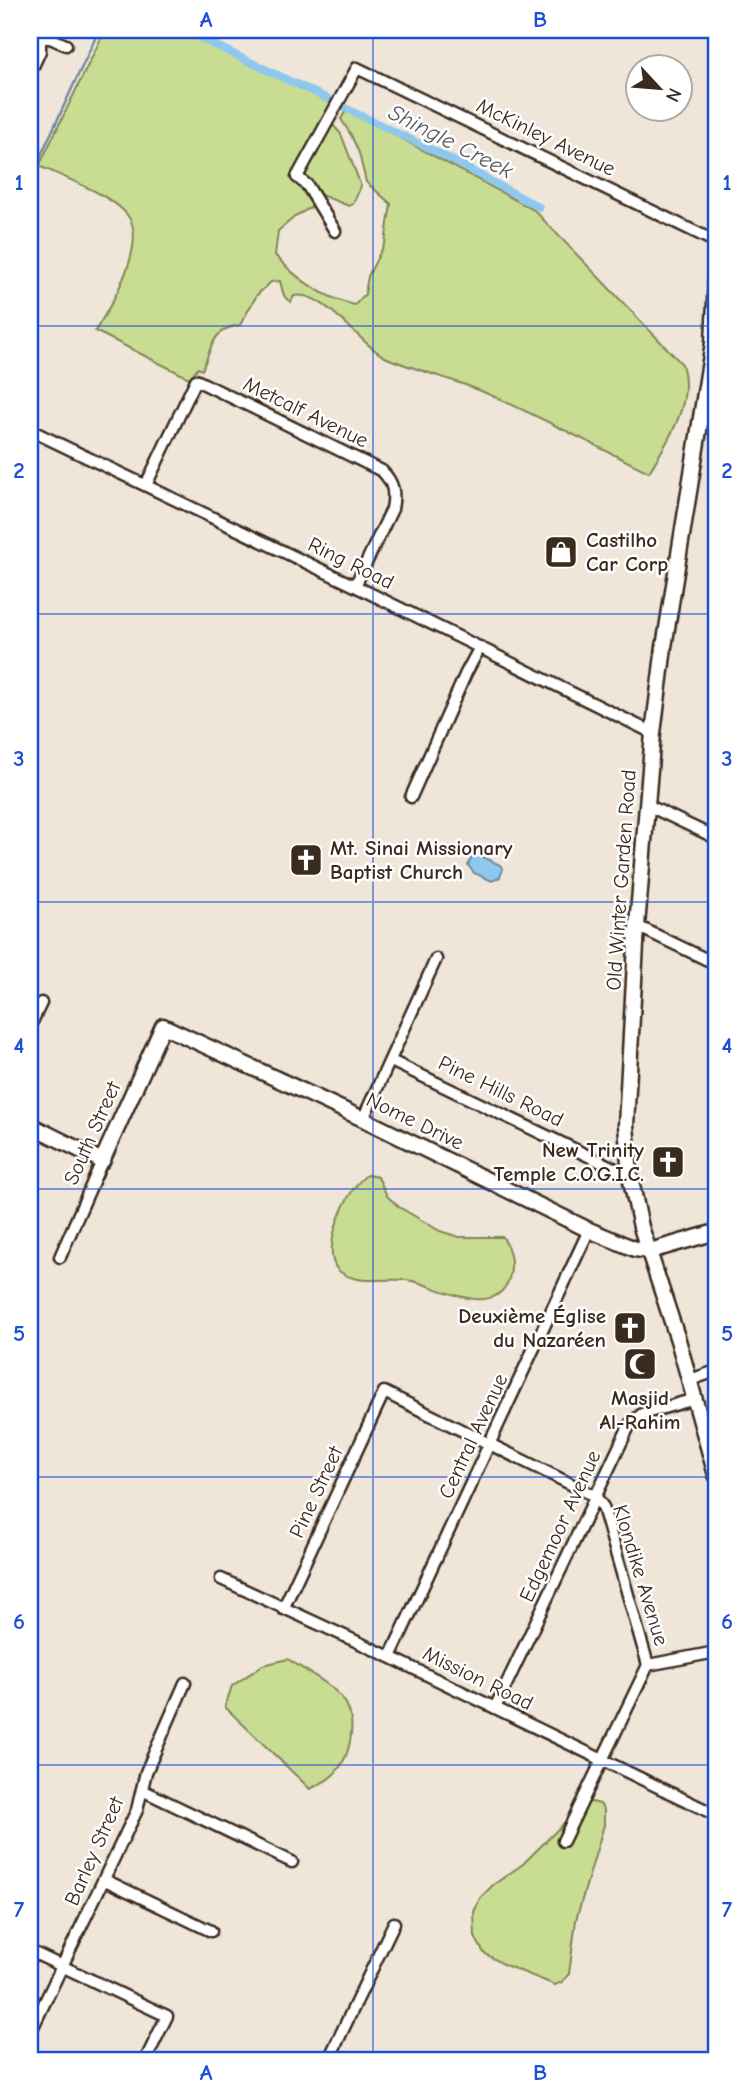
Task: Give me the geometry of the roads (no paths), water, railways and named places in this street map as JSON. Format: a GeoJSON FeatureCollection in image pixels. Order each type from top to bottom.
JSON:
{"type":"FeatureCollection","features":[{"type":"Feature","properties":{"kind":"main road","name":"Old Winter Garden Road"},"geometry":{"type":"LineString","coordinates":[[716,280],[713,343],[653,733],[637,926],[626,1125],[630,1176],[641,1227],[690,1380],[716,1475]]}},
{"type":"Feature","properties":{"kind":"main road","name":"Nome Drive"},"geometry":{"type":"LineString","coordinates":[[163,1026],[363,1119],[589,1230],[635,1249],[650,1251]]}},
{"type":"Feature","properties":{"kind":"main road","name":"South Street"},"geometry":{"type":"LineString","coordinates":[[102,1161],[163,1026]]}},
{"type":"Feature","properties":{"kind":"main road"},"geometry":{"type":"LineString","coordinates":[[30,1125],[102,1161]]}},
{"type":"Feature","properties":{"kind":"main road"},"geometry":{"type":"LineString","coordinates":[[650,1251],[716,1233]]}},
{"type":"Feature","properties":{"kind":"street"},"geometry":{"type":"LineString","coordinates":[[30,30],[40,38],[50,37],[66,45]]}},
{"type":"Feature","properties":{"kind":"street"},"geometry":{"type":"LineString","coordinates":[[30,73],[40,51],[40,38]]}},
{"type":"Feature","properties":{"kind":"street","name":"McKinley Avenue"},"geometry":{"type":"LineString","coordinates":[[335,231],[307,184],[297,177],[357,68],[716,242]]}},
{"type":"Feature","properties":{"kind":"street","name":"Metcalf Avenue"},"geometry":{"type":"LineString","coordinates":[[146,485],[196,380],[382,471],[390,479],[393,486],[392,509],[355,586]]}},
{"type":"Feature","properties":{"kind":"street","name":"Ring Road"},"geometry":{"type":"LineString","coordinates":[[30,430],[653,733]]}},
{"type":"Feature","properties":{"kind":"street"},"geometry":{"type":"LineString","coordinates":[[411,797],[466,673],[480,648]]}},
{"type":"Feature","properties":{"kind":"street"},"geometry":{"type":"LineString","coordinates":[[646,805],[716,838]]}},
{"type":"Feature","properties":{"kind":"street"},"geometry":{"type":"LineString","coordinates":[[637,926],[716,964]]}},
{"type":"Feature","properties":{"kind":"street"},"geometry":{"type":"LineString","coordinates":[[363,1119],[436,959]]}},
{"type":"Feature","properties":{"kind":"street"},"geometry":{"type":"LineString","coordinates":[[30,1026],[41,1003]]}},
{"type":"Feature","properties":{"kind":"street","name":"Pine Hills Road"},"geometry":{"type":"LineString","coordinates":[[391,1061],[630,1176]]}},
{"type":"Feature","properties":{"kind":"street","name":"South Street"},"geometry":{"type":"LineString","coordinates":[[60,1257],[102,1161]]}},
{"type":"Feature","properties":{"kind":"street","name":"Central Avenue"},"geometry":{"type":"LineString","coordinates":[[390,1657],[589,1230]]}},
{"type":"Feature","properties":{"kind":"street"},"geometry":{"type":"LineString","coordinates":[[690,1380],[716,1371]]}},
{"type":"Feature","properties":{"kind":"street","name":"Klondike Avenue"},"geometry":{"type":"LineString","coordinates":[[384,1392],[596,1496],[603,1507],[648,1665],[716,1651]]}},
{"type":"Feature","properties":{"kind":"street","name":"Pine Street"},"geometry":{"type":"LineString","coordinates":[[283,1609],[384,1392]]}},
{"type":"Feature","properties":{"kind":"street","name":"Edgemoor Avenue"},"geometry":{"type":"LineString","coordinates":[[495,1708],[631,1424],[642,1415],[695,1399]]}},
{"type":"Feature","properties":{"kind":"street","name":"Mission Road"},"geometry":{"type":"LineString","coordinates":[[221,1579],[602,1758],[716,1815]]}},
{"type":"Feature","properties":{"kind":"street"},"geometry":{"type":"LineString","coordinates":[[562,1841],[648,1665]]}},
{"type":"Feature","properties":{"kind":"street","name":"Barley Street"},"geometry":{"type":"LineString","coordinates":[[30,2033],[137,1810],[146,1772],[186,1683]]}},
{"type":"Feature","properties":{"kind":"street"},"geometry":{"type":"LineString","coordinates":[[142,1790],[292,1862]]}},
{"type":"Feature","properties":{"kind":"street"},"geometry":{"type":"LineString","coordinates":[[104,1880],[211,1931]]}},
{"type":"Feature","properties":{"kind":"street"},"geometry":{"type":"LineString","coordinates":[[328,2061],[394,1923]]}},
{"type":"Feature","properties":{"kind":"street"},"geometry":{"type":"LineString","coordinates":[[30,1951],[167,2016],[145,2061]]}},
{"type":"Feature","properties":{"kind":"water"},"geometry":{"type":"Polygon","coordinates":[[[479,855],[500,865],[503,869],[500,877],[492,881],[474,873],[468,865],[472,856],[479,855]]]}},
{"type":"Feature","properties":{"kind":"waterway"},"geometry":{"type":"LineString","coordinates":[[30,179],[99,30]]}},
{"type":"Feature","properties":{"kind":"waterway","name":"Shingle Creek"},"geometry":{"type":"LineString","coordinates":[[183,30],[328,99]]}},
{"type":"Feature","properties":{"kind":"waterway","name":"Shingle Creek"},"geometry":{"type":"LineString","coordinates":[[347,109],[437,152],[539,207]]}},
{"type":"Feature","properties":{"kind":"place","name":"Castilho Car Corp"},"geometry":{"type":"Point","coordinates":[561,552]}},
{"type":"Feature","properties":{"kind":"place","name":"Mt. Sinai Missionary Baptist Church"},"geometry":{"type":"Point","coordinates":[306,860]}},
{"type":"Feature","properties":{"kind":"place","name":"New Trinity Temple C.O.G.I.C."},"geometry":{"type":"Point","coordinates":[668,1162]}},
{"type":"Feature","properties":{"kind":"place","name":"Deuxième Église du Nazaréen"},"geometry":{"type":"Point","coordinates":[630,1328]}},
{"type":"Feature","properties":{"kind":"place","name":"Masjid Al-Rahim"},"geometry":{"type":"Point","coordinates":[640,1364]}}]}
